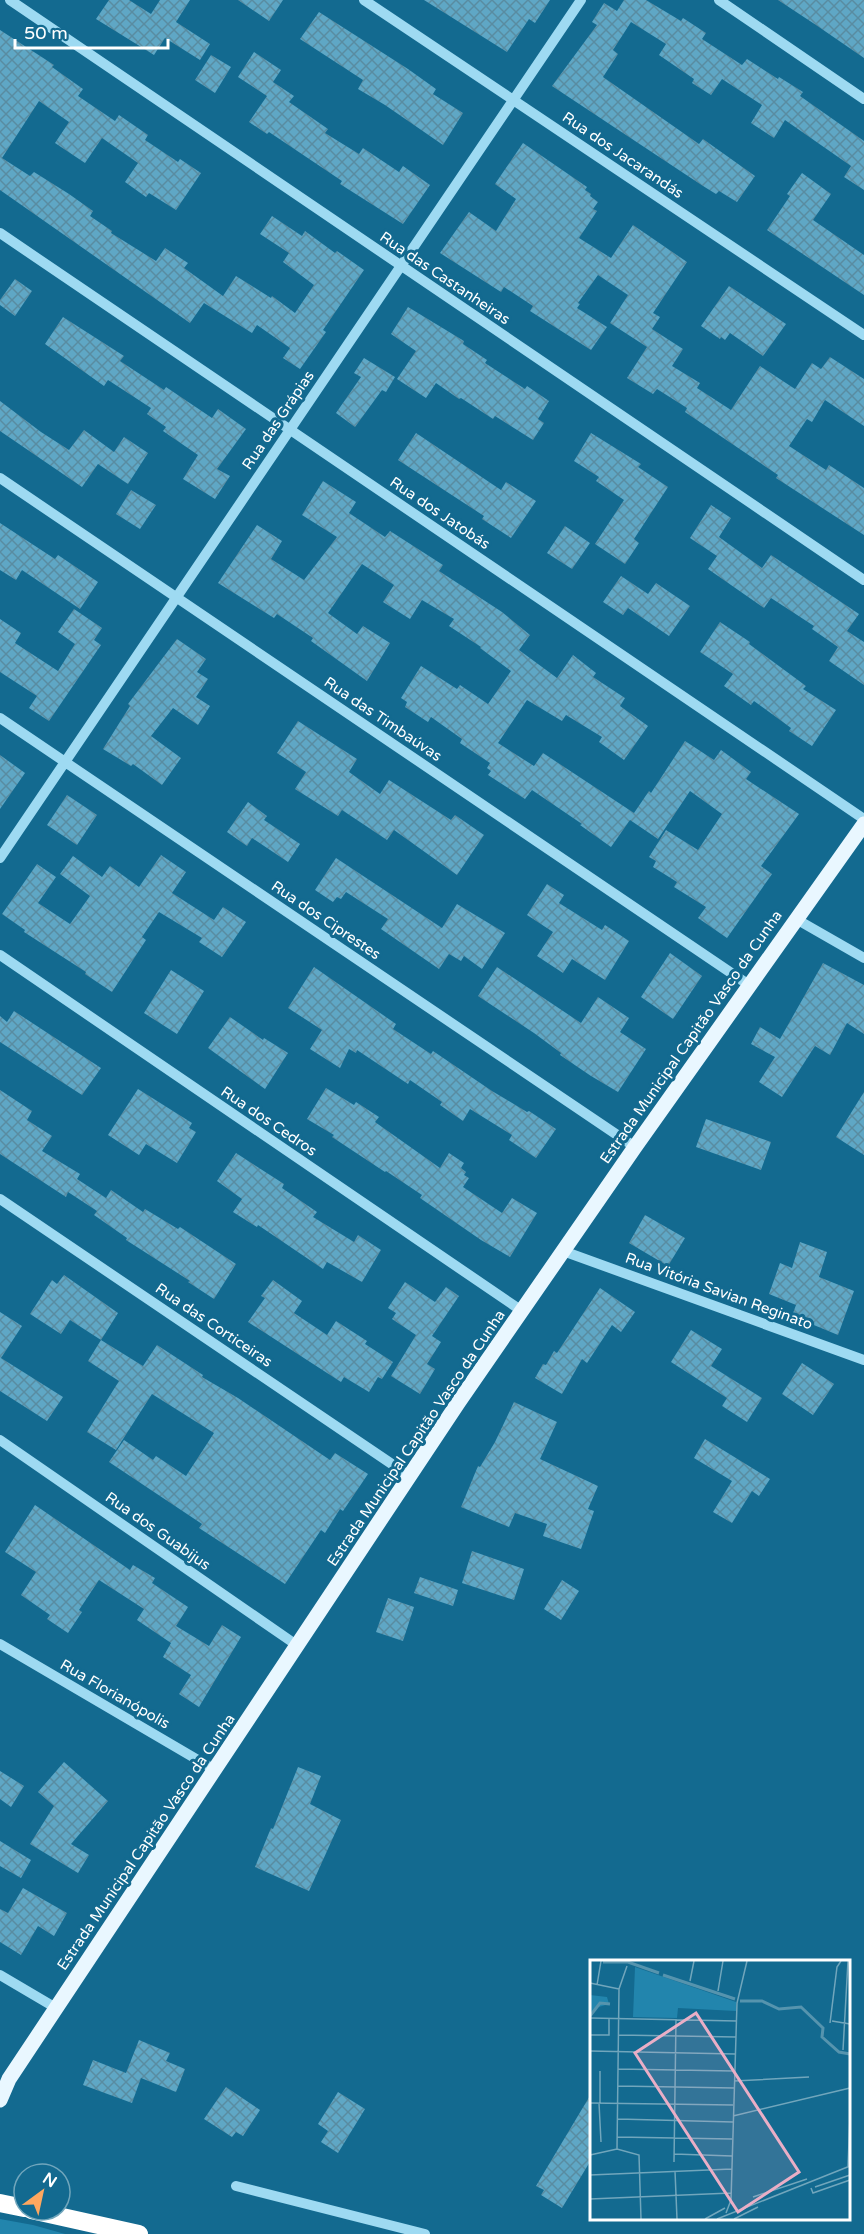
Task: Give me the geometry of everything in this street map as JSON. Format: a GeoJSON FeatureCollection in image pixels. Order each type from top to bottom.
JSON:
{"type":"FeatureCollection","features":[{"type":"Feature","properties":{"kind":"highway"},"geometry":{"type":"LineString","coordinates":[[72,2219],[139,2234]]}},
{"type":"Feature","properties":{"kind":"main road","name":"Estrada Municipal Capitão Vasco da Cunha"},"geometry":{"type":"LineString","coordinates":[[0,2100],[4,2083],[411,1477],[458,1403],[864,824]]}},
{"type":"Feature","properties":{"kind":"street","name":"Rua das Castanheiras"},"geometry":{"type":"LineString","coordinates":[[10,0],[864,580]]}},
{"type":"Feature","properties":{"kind":"street","name":"Rua dos Jacarandás"},"geometry":{"type":"LineString","coordinates":[[364,0],[864,335]]}},
{"type":"Feature","properties":{"kind":"street","name":"Rua das Grápias"},"geometry":{"type":"LineString","coordinates":[[0,858],[581,0]]}},
{"type":"Feature","properties":{"kind":"street"},"geometry":{"type":"LineString","coordinates":[[719,0],[864,99]]}},
{"type":"Feature","properties":{"kind":"street","name":"Rua dos Jatobás"},"geometry":{"type":"LineString","coordinates":[[0,233],[864,819]]}},
{"type":"Feature","properties":{"kind":"street","name":"Rua das Timbaúvas"},"geometry":{"type":"LineString","coordinates":[[0,478],[750,985]]}},
{"type":"Feature","properties":{"kind":"street","name":"Rua dos Ciprestes"},"geometry":{"type":"LineString","coordinates":[[0,718],[635,1148]]}},
{"type":"Feature","properties":{"kind":"street"},"geometry":{"type":"LineString","coordinates":[[796,919],[864,958]]}},
{"type":"Feature","properties":{"kind":"street","name":"Rua dos Cedros"},"geometry":{"type":"LineString","coordinates":[[0,955],[522,1311]]}},
{"type":"Feature","properties":{"kind":"street","name":"Rua das Corticeiras"},"geometry":{"type":"LineString","coordinates":[[0,1199],[411,1477]]}},
{"type":"Feature","properties":{"kind":"street","name":"Rua Vitória Savian Reginato"},"geometry":{"type":"LineString","coordinates":[[563,1251],[864,1360]]}},
{"type":"Feature","properties":{"kind":"street","name":"Rua dos Guabijus"},"geometry":{"type":"LineString","coordinates":[[0,1440],[298,1646]]}},
{"type":"Feature","properties":{"kind":"street","name":"Rua Florianópolis"},"geometry":{"type":"LineString","coordinates":[[0,1644],[215,1770]]}},
{"type":"Feature","properties":{"kind":"street"},"geometry":{"type":"LineString","coordinates":[[0,1975],[56,2008]]}},
{"type":"Feature","properties":{"kind":"street"},"geometry":{"type":"LineString","coordinates":[[236,2186],[425,2234]]}},
{"type":"Feature","properties":{"kind":"shaded area"},"geometry":{"type":"Polygon","coordinates":[[[0,2219],[65,2234],[0,2234],[0,2219]]]}},
{"type":"Feature","properties":{"kind":"building"},"geometry":{"type":"Polygon","coordinates":[[[109,0],[129,0],[151,14],[160,0],[190,0],[176,22],[210,44],[200,60],[165,38],[154,55],[96,19],[109,0]]]}},
{"type":"Feature","properties":{"kind":"building"},"geometry":{"type":"Polygon","coordinates":[[[238,0],[283,0],[269,21],[238,0]]]}},
{"type":"Feature","properties":{"kind":"building"},"geometry":{"type":"Polygon","coordinates":[[[424,0],[550,0],[535,23],[529,19],[507,52],[424,0]]]}},
{"type":"Feature","properties":{"kind":"building"},"geometry":{"type":"Polygon","coordinates":[[[624,0],[646,0],[681,21],[683,18],[706,33],[702,39],[742,65],[747,59],[803,92],[800,96],[864,141],[864,190],[844,177],[851,166],[785,120],[774,138],[751,123],[762,105],[722,79],[711,95],[692,83],[694,79],[659,55],[666,44],[631,22],[613,50],[618,54],[603,77],[699,144],[703,139],[755,176],[737,202],[719,191],[716,194],[703,186],[552,86],[597,25],[592,22],[604,3],[617,11],[624,0]]]}},
{"type":"Feature","properties":{"kind":"building"},"geometry":{"type":"Polygon","coordinates":[[[778,0],[864,0],[864,58],[816,25],[778,0]]]}},
{"type":"Feature","properties":{"kind":"building"},"geometry":{"type":"Polygon","coordinates":[[[319,12],[408,69],[436,89],[433,94],[463,113],[443,145],[358,89],[363,80],[300,39],[319,12]]]}},
{"type":"Feature","properties":{"kind":"building"},"geometry":{"type":"Polygon","coordinates":[[[0,30],[54,65],[52,67],[83,89],[78,96],[115,121],[119,115],[148,135],[145,140],[178,162],[180,159],[201,173],[176,210],[149,193],[146,197],[125,182],[138,163],[102,138],[85,163],[55,143],[69,122],[39,101],[2,158],[30,176],[34,172],[69,194],[93,211],[90,216],[112,231],[111,233],[156,261],[165,248],[188,263],[184,268],[223,296],[236,276],[271,298],[272,296],[295,313],[314,285],[283,262],[289,253],[260,234],[272,216],[302,236],[305,231],[335,253],[337,251],[364,270],[323,330],[326,332],[300,369],[283,358],[290,348],[257,325],[252,333],[204,303],[190,323],[0,190],[0,30]]]}},
{"type":"Feature","properties":{"kind":"building"},"geometry":{"type":"Polygon","coordinates":[[[254,52],[281,70],[273,82],[294,96],[289,102],[328,129],[325,133],[359,154],[363,148],[399,172],[403,166],[430,185],[403,224],[340,184],[342,181],[269,132],[267,134],[249,122],[267,96],[238,77],[254,52]]]}},
{"type":"Feature","properties":{"kind":"building"},"geometry":{"type":"Polygon","coordinates":[[[211,55],[231,67],[215,93],[195,80],[211,55]]]}},
{"type":"Feature","properties":{"kind":"building"},"geometry":{"type":"Polygon","coordinates":[[[523,143],[587,187],[585,190],[598,202],[593,209],[597,211],[579,238],[611,258],[633,225],[687,262],[653,313],[660,317],[652,329],[683,349],[672,366],[700,383],[697,388],[731,410],[760,366],[795,389],[812,363],[821,369],[830,357],[864,379],[864,426],[825,400],[812,422],[807,419],[789,446],[826,470],[829,465],[864,488],[864,535],[776,478],[778,475],[685,412],[687,408],[657,389],[653,394],[627,378],[647,347],[610,323],[628,295],[598,275],[578,303],[580,304],[577,308],[607,327],[591,350],[530,311],[533,306],[504,287],[501,292],[440,253],[469,212],[496,231],[516,199],[495,184],[523,143]]]}},
{"type":"Feature","properties":{"kind":"building"},"geometry":{"type":"Polygon","coordinates":[[[802,173],[831,194],[813,220],[864,255],[864,295],[767,230],[790,196],[787,194],[802,173]]]}},
{"type":"Feature","properties":{"kind":"building"},"geometry":{"type":"Polygon","coordinates":[[[15,279],[32,291],[15,316],[0,305],[0,300],[15,279]]]}},
{"type":"Feature","properties":{"kind":"building"},"geometry":{"type":"Polygon","coordinates":[[[729,286],[786,324],[763,356],[730,333],[725,340],[721,337],[720,339],[701,326],[729,286]]]}},
{"type":"Feature","properties":{"kind":"building"},"geometry":{"type":"Polygon","coordinates":[[[408,307],[464,341],[463,344],[487,360],[485,363],[525,389],[527,386],[549,401],[538,419],[544,423],[533,440],[495,416],[493,419],[436,383],[426,398],[397,379],[416,351],[391,334],[408,307]]]}},
{"type":"Feature","properties":{"kind":"building"},"geometry":{"type":"Polygon","coordinates":[[[63,317],[124,356],[120,361],[164,390],[166,387],[212,418],[218,409],[246,429],[217,469],[230,476],[215,499],[183,479],[198,455],[163,431],[166,427],[147,414],[151,408],[108,380],[104,386],[45,344],[63,317]]]}},
{"type":"Feature","properties":{"kind":"building"},"geometry":{"type":"Polygon","coordinates":[[[364,358],[395,377],[386,392],[382,390],[355,427],[336,413],[361,377],[354,373],[364,358]]]}},
{"type":"Feature","properties":{"kind":"building"},"geometry":{"type":"Polygon","coordinates":[[[0,401],[69,450],[84,430],[114,452],[124,437],[148,453],[128,484],[98,464],[82,487],[0,431],[0,401]]]}},
{"type":"Feature","properties":{"kind":"building"},"geometry":{"type":"Polygon","coordinates":[[[416,433],[501,490],[506,482],[536,501],[511,538],[482,519],[484,516],[398,460],[416,433]]]}},
{"type":"Feature","properties":{"kind":"building"},"geometry":{"type":"Polygon","coordinates":[[[591,433],[641,464],[638,467],[668,487],[634,539],[639,543],[625,564],[595,544],[624,500],[596,481],[599,477],[574,461],[591,433]]]}},
{"type":"Feature","properties":{"kind":"building"},"geometry":{"type":"Polygon","coordinates":[[[323,481],[356,502],[349,513],[385,537],[390,531],[443,565],[439,571],[502,612],[530,635],[519,650],[557,678],[573,655],[596,673],[593,677],[625,698],[620,706],[648,726],[624,760],[599,742],[602,737],[566,715],[562,721],[527,700],[498,743],[534,766],[543,753],[634,813],[649,791],[651,793],[685,741],[714,760],[721,750],[751,772],[746,779],[799,814],[761,866],[772,874],[727,938],[698,918],[706,907],[674,887],[677,882],[653,867],[656,861],[649,857],[666,830],[698,850],[722,814],[690,791],[658,839],[630,820],[611,847],[532,790],[525,799],[488,775],[491,771],[487,768],[490,763],[460,743],[462,739],[431,717],[428,722],[405,707],[407,702],[401,698],[421,666],[457,689],[460,685],[488,704],[511,671],[481,647],[449,626],[454,619],[422,600],[410,619],[383,602],[394,585],[362,564],[328,613],[357,634],[363,626],[390,643],[367,681],[311,641],[313,638],[277,614],[274,618],[218,583],[257,525],[282,541],[271,559],[304,580],[337,537],[302,515],[323,481]]]}},
{"type":"Feature","properties":{"kind":"building"},"geometry":{"type":"Polygon","coordinates":[[[131,490],[156,505],[140,529],[116,514],[131,490]]]}},
{"type":"Feature","properties":{"kind":"building"},"geometry":{"type":"Polygon","coordinates":[[[711,505],[731,518],[719,537],[762,568],[771,555],[859,614],[847,631],[864,642],[864,685],[829,661],[838,647],[812,629],[814,626],[771,598],[764,608],[708,569],[717,556],[690,538],[711,505]]]}},
{"type":"Feature","properties":{"kind":"building"},"geometry":{"type":"Polygon","coordinates":[[[0,523],[55,559],[58,555],[98,582],[80,609],[22,570],[16,580],[0,570],[0,523]]]}},
{"type":"Feature","properties":{"kind":"building"},"geometry":{"type":"Polygon","coordinates":[[[565,526],[590,543],[572,569],[547,553],[565,526]]]}},
{"type":"Feature","properties":{"kind":"building"},"geometry":{"type":"Polygon","coordinates":[[[621,576],[648,594],[656,583],[690,606],[669,636],[628,608],[623,615],[603,602],[621,576]]]}},
{"type":"Feature","properties":{"kind":"building"},"geometry":{"type":"Polygon","coordinates":[[[74,609],[102,628],[94,640],[101,645],[49,721],[29,708],[37,696],[0,672],[0,619],[21,633],[15,643],[58,671],[75,644],[58,632],[74,609]]]}},
{"type":"Feature","properties":{"kind":"building"},"geometry":{"type":"Polygon","coordinates":[[[720,622],[750,642],[749,644],[806,686],[803,689],[836,710],[812,746],[789,731],[791,728],[754,701],[751,705],[724,686],[733,674],[700,652],[720,622]]]}},
{"type":"Feature","properties":{"kind":"building"},"geometry":{"type":"Polygon","coordinates":[[[177,639],[206,659],[197,672],[208,679],[196,697],[210,706],[198,725],[173,708],[151,736],[181,758],[162,785],[133,764],[131,766],[103,749],[130,706],[128,704],[177,639]]]}},
{"type":"Feature","properties":{"kind":"building"},"geometry":{"type":"Polygon","coordinates":[[[298,721],[357,759],[349,772],[380,794],[389,780],[451,820],[455,815],[484,835],[457,875],[394,830],[387,840],[342,810],[338,816],[295,789],[306,772],[277,753],[298,721]]]}},
{"type":"Feature","properties":{"kind":"building"},"geometry":{"type":"Polygon","coordinates":[[[0,755],[25,773],[0,809],[0,755]]]}},
{"type":"Feature","properties":{"kind":"building"},"geometry":{"type":"Polygon","coordinates":[[[67,795],[97,815],[77,845],[47,825],[67,795]]]}},
{"type":"Feature","properties":{"kind":"building"},"geometry":{"type":"Polygon","coordinates":[[[248,802],[267,816],[264,820],[300,844],[288,862],[252,838],[247,846],[227,832],[248,802]]]}},
{"type":"Feature","properties":{"kind":"building"},"geometry":{"type":"Polygon","coordinates":[[[161,855],[186,872],[172,893],[214,920],[223,907],[246,922],[222,957],[199,942],[202,938],[159,912],[142,937],[146,940],[112,992],[85,974],[86,972],[24,932],[25,930],[2,914],[37,864],[56,877],[38,903],[70,924],[90,896],[60,874],[73,856],[102,877],[110,866],[139,887],[161,855]]]}},
{"type":"Feature","properties":{"kind":"building"},"geometry":{"type":"Polygon","coordinates":[[[336,858],[442,928],[457,904],[505,933],[482,969],[464,956],[461,961],[449,954],[439,969],[381,929],[388,919],[346,892],[341,899],[337,897],[333,902],[315,890],[336,858]]]}},
{"type":"Feature","properties":{"kind":"building"},"geometry":{"type":"Polygon","coordinates":[[[547,884],[564,895],[559,903],[602,930],[605,925],[629,941],[605,980],[572,959],[563,973],[537,956],[553,932],[527,915],[547,884]]]}},
{"type":"Feature","properties":{"kind":"building"},"geometry":{"type":"Polygon","coordinates":[[[670,953],[702,976],[673,1019],[641,997],[670,953]]]}},
{"type":"Feature","properties":{"kind":"building"},"geometry":{"type":"Polygon","coordinates":[[[823,963],[864,985],[864,1034],[847,1023],[830,1055],[815,1046],[782,1097],[759,1082],[775,1057],[751,1044],[760,1027],[780,1039],[823,963]]]}},
{"type":"Feature","properties":{"kind":"building"},"geometry":{"type":"Polygon","coordinates":[[[314,967],[396,1024],[393,1029],[431,1054],[433,1051],[492,1091],[556,1129],[536,1158],[509,1140],[512,1135],[470,1109],[463,1121],[440,1105],[442,1102],[410,1080],[408,1084],[357,1050],[356,1053],[349,1049],[340,1068],[310,1049],[322,1030],[288,1008],[314,967]]]}},
{"type":"Feature","properties":{"kind":"building"},"geometry":{"type":"Polygon","coordinates":[[[497,967],[581,1023],[598,997],[629,1018],[620,1032],[646,1049],[618,1092],[560,1055],[561,1053],[534,1033],[478,996],[497,967]]]}},
{"type":"Feature","properties":{"kind":"building"},"geometry":{"type":"Polygon","coordinates":[[[171,970],[204,991],[177,1034],[144,1013],[171,970]]]}},
{"type":"Feature","properties":{"kind":"building"},"geometry":{"type":"Polygon","coordinates":[[[14,1011],[101,1068],[82,1095],[0,1042],[0,1016],[7,1022],[14,1011]]]}},
{"type":"Feature","properties":{"kind":"building"},"geometry":{"type":"Polygon","coordinates":[[[230,1017],[263,1040],[264,1038],[288,1053],[265,1089],[208,1048],[230,1017]]]}},
{"type":"Feature","properties":{"kind":"building"},"geometry":{"type":"Polygon","coordinates":[[[326,1088],[354,1105],[356,1102],[379,1117],[375,1122],[440,1168],[449,1153],[464,1163],[461,1168],[466,1172],[464,1175],[469,1178],[463,1187],[502,1213],[512,1198],[537,1213],[510,1257],[481,1240],[420,1198],[422,1195],[307,1119],[326,1088]]]}},
{"type":"Feature","properties":{"kind":"building"},"geometry":{"type":"Polygon","coordinates":[[[138,1089],[192,1123],[189,1128],[196,1132],[177,1163],[146,1144],[139,1155],[108,1135],[138,1089]]]}},
{"type":"Feature","properties":{"kind":"building"},"geometry":{"type":"Polygon","coordinates":[[[0,1090],[32,1111],[27,1120],[52,1136],[42,1151],[80,1174],[77,1179],[106,1198],[111,1190],[143,1212],[145,1209],[178,1229],[180,1227],[236,1264],[214,1299],[126,1240],[127,1238],[94,1215],[97,1211],[68,1192],[66,1197],[0,1154],[0,1090]]]}},
{"type":"Feature","properties":{"kind":"building"},"geometry":{"type":"Polygon","coordinates":[[[864,1092],[864,1155],[836,1137],[864,1092]]]}},
{"type":"Feature","properties":{"kind":"building"},"geometry":{"type":"Polygon","coordinates":[[[706,1119],[771,1142],[761,1170],[696,1147],[706,1119]]]}},
{"type":"Feature","properties":{"kind":"building"},"geometry":{"type":"Polygon","coordinates":[[[236,1153],[284,1184],[282,1188],[317,1212],[313,1217],[354,1242],[358,1235],[381,1250],[362,1282],[327,1262],[323,1269],[258,1225],[257,1227],[233,1212],[242,1199],[217,1181],[236,1153]]]}},
{"type":"Feature","properties":{"kind":"building"},"geometry":{"type":"Polygon","coordinates":[[[645,1215],[685,1238],[668,1266],[629,1243],[645,1215]]]}},
{"type":"Feature","properties":{"kind":"building"},"geometry":{"type":"Polygon","coordinates":[[[800,1242],[827,1252],[819,1277],[854,1291],[838,1335],[792,1316],[796,1305],[769,1294],[780,1263],[792,1268],[800,1242]]]}},
{"type":"Feature","properties":{"kind":"building"},"geometry":{"type":"Polygon","coordinates":[[[64,1275],[118,1313],[101,1340],[70,1320],[61,1334],[30,1314],[52,1280],[57,1284],[64,1275]]]}},
{"type":"Feature","properties":{"kind":"building"},"geometry":{"type":"Polygon","coordinates":[[[273,1280],[302,1301],[294,1313],[327,1335],[336,1321],[367,1341],[365,1344],[393,1362],[382,1379],[378,1377],[369,1392],[344,1377],[341,1382],[248,1322],[265,1298],[261,1296],[273,1280]]]}},
{"type":"Feature","properties":{"kind":"building"},"geometry":{"type":"Polygon","coordinates":[[[405,1282],[435,1302],[446,1287],[459,1296],[432,1336],[441,1342],[427,1364],[435,1369],[420,1394],[391,1376],[416,1335],[392,1319],[396,1313],[388,1308],[405,1282]]]}},
{"type":"Feature","properties":{"kind":"building"},"geometry":{"type":"Polygon","coordinates":[[[600,1288],[635,1312],[621,1332],[612,1325],[587,1363],[582,1359],[562,1394],[535,1378],[554,1351],[557,1353],[600,1288]]]}},
{"type":"Feature","properties":{"kind":"building"},"geometry":{"type":"Polygon","coordinates":[[[0,1312],[22,1326],[1,1358],[63,1397],[47,1421],[0,1391],[0,1312]]]}},
{"type":"Feature","properties":{"kind":"building"},"geometry":{"type":"Polygon","coordinates":[[[691,1330],[722,1349],[711,1366],[762,1398],[747,1422],[722,1406],[727,1398],[671,1362],[691,1330]]]}},
{"type":"Feature","properties":{"kind":"building"},"geometry":{"type":"Polygon","coordinates":[[[101,1340],[143,1366],[157,1345],[330,1460],[335,1453],[368,1474],[343,1511],[340,1509],[325,1533],[321,1530],[285,1584],[199,1528],[202,1524],[109,1462],[124,1440],[153,1460],[156,1456],[186,1476],[214,1433],[152,1394],[116,1450],[87,1432],[119,1381],[88,1361],[101,1340]]]}},
{"type":"Feature","properties":{"kind":"building"},"geometry":{"type":"Polygon","coordinates":[[[802,1363],[834,1384],[813,1415],[782,1394],[802,1363]]]}},
{"type":"Feature","properties":{"kind":"building"},"geometry":{"type":"Polygon","coordinates":[[[514,1402],[557,1422],[540,1459],[598,1486],[588,1509],[594,1511],[581,1549],[543,1536],[547,1524],[515,1513],[509,1527],[461,1507],[478,1466],[480,1467],[495,1442],[514,1402]]]}},
{"type":"Feature","properties":{"kind":"building"},"geometry":{"type":"Polygon","coordinates":[[[705,1439],[770,1479],[759,1496],[752,1491],[732,1523],[713,1512],[732,1481],[694,1458],[705,1439]]]}},
{"type":"Feature","properties":{"kind":"building"},"geometry":{"type":"Polygon","coordinates":[[[35,1505],[130,1570],[133,1565],[155,1578],[152,1583],[188,1607],[176,1626],[209,1646],[222,1625],[241,1637],[199,1707],[179,1694],[191,1675],[163,1657],[171,1643],[137,1620],[144,1609],[99,1580],[79,1610],[82,1612],[68,1633],[47,1619],[50,1615],[21,1595],[36,1572],[5,1552],[35,1505]]]}},
{"type":"Feature","properties":{"kind":"building"},"geometry":{"type":"Polygon","coordinates":[[[472,1551],[524,1569],[514,1600],[462,1583],[472,1551]]]}},
{"type":"Feature","properties":{"kind":"building"},"geometry":{"type":"Polygon","coordinates":[[[420,1577],[458,1590],[453,1606],[414,1593],[420,1577]]]}},
{"type":"Feature","properties":{"kind":"building"},"geometry":{"type":"Polygon","coordinates":[[[562,1580],[579,1591],[561,1620],[544,1609],[562,1580]]]}},
{"type":"Feature","properties":{"kind":"building"},"geometry":{"type":"Polygon","coordinates":[[[388,1598],[414,1607],[403,1641],[376,1632],[388,1598]]]}},
{"type":"Feature","properties":{"kind":"building"},"geometry":{"type":"Polygon","coordinates":[[[64,1762],[108,1801],[71,1844],[89,1855],[78,1873],[30,1844],[54,1806],[38,1792],[64,1762]]]}},
{"type":"Feature","properties":{"kind":"building"},"geometry":{"type":"Polygon","coordinates":[[[298,1767],[321,1776],[310,1804],[341,1820],[309,1891],[255,1867],[298,1767]]]}},
{"type":"Feature","properties":{"kind":"building"},"geometry":{"type":"Polygon","coordinates":[[[0,1771],[24,1786],[11,1807],[0,1799],[0,1771]]]}},
{"type":"Feature","properties":{"kind":"building"},"geometry":{"type":"Polygon","coordinates":[[[0,1841],[31,1860],[21,1878],[0,1866],[0,1841]]]}},
{"type":"Feature","properties":{"kind":"building"},"geometry":{"type":"Polygon","coordinates":[[[23,1888],[67,1913],[54,1936],[38,1926],[21,1955],[0,1942],[0,1909],[8,1913],[23,1888]]]}},
{"type":"Feature","properties":{"kind":"building"},"geometry":{"type":"Polygon","coordinates":[[[139,2040],[170,2053],[166,2061],[185,2069],[176,2092],[141,2078],[132,2103],[83,2085],[93,2060],[126,2073],[139,2040]]]}},
{"type":"Feature","properties":{"kind":"building"},"geometry":{"type":"Polygon","coordinates":[[[226,2087],[260,2110],[243,2136],[236,2132],[232,2137],[204,2119],[226,2087]]]}},
{"type":"Feature","properties":{"kind":"building"},"geometry":{"type":"Polygon","coordinates":[[[338,2092],[365,2109],[338,2153],[321,2142],[328,2131],[318,2124],[338,2092]]]}},
{"type":"Feature","properties":{"kind":"building"},"geometry":{"type":"Polygon","coordinates":[[[590,2096],[590,2162],[562,2208],[541,2195],[544,2190],[536,2186],[590,2096]]]}}]}
